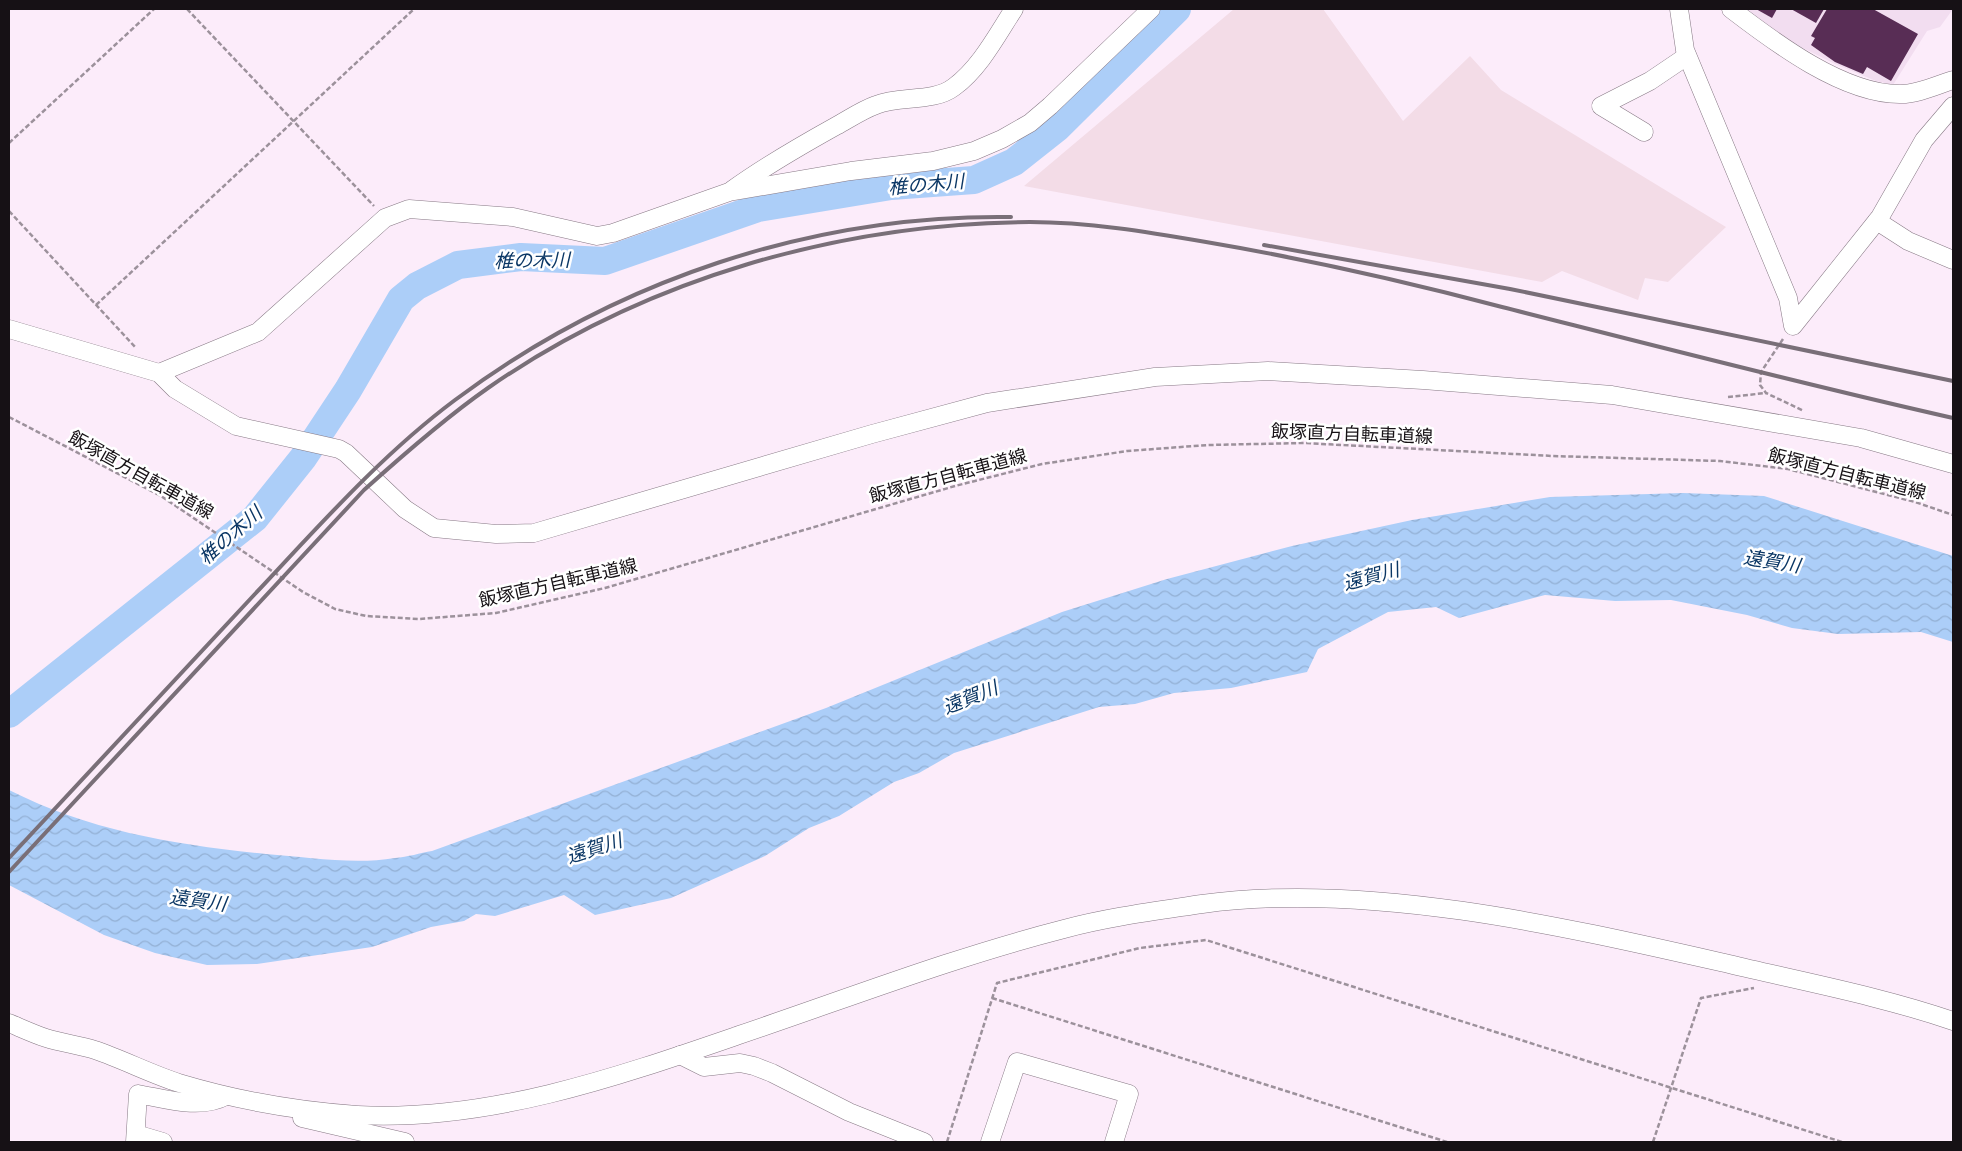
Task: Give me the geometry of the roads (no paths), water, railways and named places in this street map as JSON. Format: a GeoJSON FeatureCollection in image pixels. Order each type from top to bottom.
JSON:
{"type":"FeatureCollection","features":[{"type":"Feature","properties":{"kind":"street"},"geometry":{"type":"LineString","coordinates":[[729,192],[774,160],[876,105],[895,100],[936,95],[952,89],[965,77],[989,48],[1014,9]]}},
{"type":"Feature","properties":{"kind":"street"},"geometry":{"type":"LineString","coordinates":[[159,374],[258,332],[385,218],[409,209],[513,217],[597,236],[612,233],[729,192],[851,171],[933,161],[974,151],[1002,139],[1030,123],[1151,9]]}},
{"type":"Feature","properties":{"kind":"street"},"geometry":{"type":"LineString","coordinates":[[1679,9],[1688,56],[1788,298],[1793,326],[1878,221],[1924,140],[1953,106]]}},
{"type":"Feature","properties":{"kind":"street"},"geometry":{"type":"LineString","coordinates":[[1731,9],[1798,57],[1834,76],[1873,90],[1902,94],[1953,80]]}},
{"type":"Feature","properties":{"kind":"street"},"geometry":{"type":"LineString","coordinates":[[1644,132],[1601,106],[1650,81],[1688,56]]}},
{"type":"Feature","properties":{"kind":"street"},"geometry":{"type":"LineString","coordinates":[[1878,221],[1908,241],[1953,260]]}},
{"type":"Feature","properties":{"kind":"street"},"geometry":{"type":"LineString","coordinates":[[9,329],[159,374],[176,389],[236,426],[339,449],[346,453],[405,509],[434,528],[496,534],[534,533],[872,434],[987,404],[1155,377],[1268,371],[1423,380],[1612,395],[1861,438],[1953,464]]}},
{"type":"Feature","properties":{"kind":"street"},"geometry":{"type":"LineString","coordinates":[[9,1023],[49,1039],[92,1049],[174,1081],[226,1096],[360,1115],[464,1110],[555,1093],[680,1056],[972,956],[1066,928],[1208,903],[1275,899],[1348,900],[1414,905],[1532,923],[1663,949],[1910,1006],[1953,1021]]}},
{"type":"Feature","properties":{"kind":"street"},"geometry":{"type":"LineString","coordinates":[[680,1056],[704,1067],[740,1062],[754,1066],[772,1073],[848,1112],[924,1142]]}},
{"type":"Feature","properties":{"kind":"street"},"geometry":{"type":"LineString","coordinates":[[990,1142],[1017,1062],[1129,1094],[1114,1142]]}},
{"type":"Feature","properties":{"kind":"street"},"geometry":{"type":"LineString","coordinates":[[163,1142],[135,1138],[138,1094],[203,1103],[214,1103],[226,1096]]}},
{"type":"Feature","properties":{"kind":"street"},"geometry":{"type":"LineString","coordinates":[[270,1103],[302,1119],[405,1142]]}},
{"type":"Feature","properties":{"kind":"water","name":"遠賀川"},"geometry":{"type":"Polygon","coordinates":[[[1683,493],[1764,496],[1953,556],[1953,642],[1921,632],[1838,634],[1792,628],[1747,615],[1671,600],[1615,601],[1545,595],[1459,618],[1436,607],[1388,612],[1318,649],[1307,672],[1231,688],[1174,693],[1135,704],[1099,707],[954,753],[919,773],[894,782],[839,816],[809,828],[765,856],[671,898],[595,915],[564,895],[495,916],[476,914],[464,921],[431,927],[372,947],[257,964],[207,965],[155,953],[104,935],[9,885],[9,790],[71,816],[102,826],[166,841],[330,860],[363,861],[405,857],[432,851],[826,708],[1062,612],[1167,579],[1292,546],[1412,520],[1550,497],[1683,493]]]}},
{"type":"Feature","properties":{"kind":"waterway","name":"椎の木川"},"geometry":{"type":"LineString","coordinates":[[9,714],[255,518],[303,458],[348,390],[401,299],[417,286],[458,265],[521,257],[605,261],[758,208],[891,186],[974,180],[1014,162],[1057,128],[1177,9]]}},
{"type":"Feature","properties":{"kind":"railway"},"geometry":{"type":"LineString","coordinates":[[9,858],[375,468],[455,400],[516,358],[581,321],[648,289],[718,263],[790,242],[863,228],[936,219],[1011,217]]}},
{"type":"Feature","properties":{"kind":"railway"},"geometry":{"type":"LineString","coordinates":[[9,872],[364,490],[456,412],[488,388],[549,350],[612,316],[678,288],[747,264],[816,246],[887,233],[959,225],[1052,222],[1140,231],[1318,263],[1392,279],[1783,378],[1953,418]]}},
{"type":"Feature","properties":{"kind":"railway"},"geometry":{"type":"LineString","coordinates":[[1264,245],[1510,289],[1953,381]]}}]}
